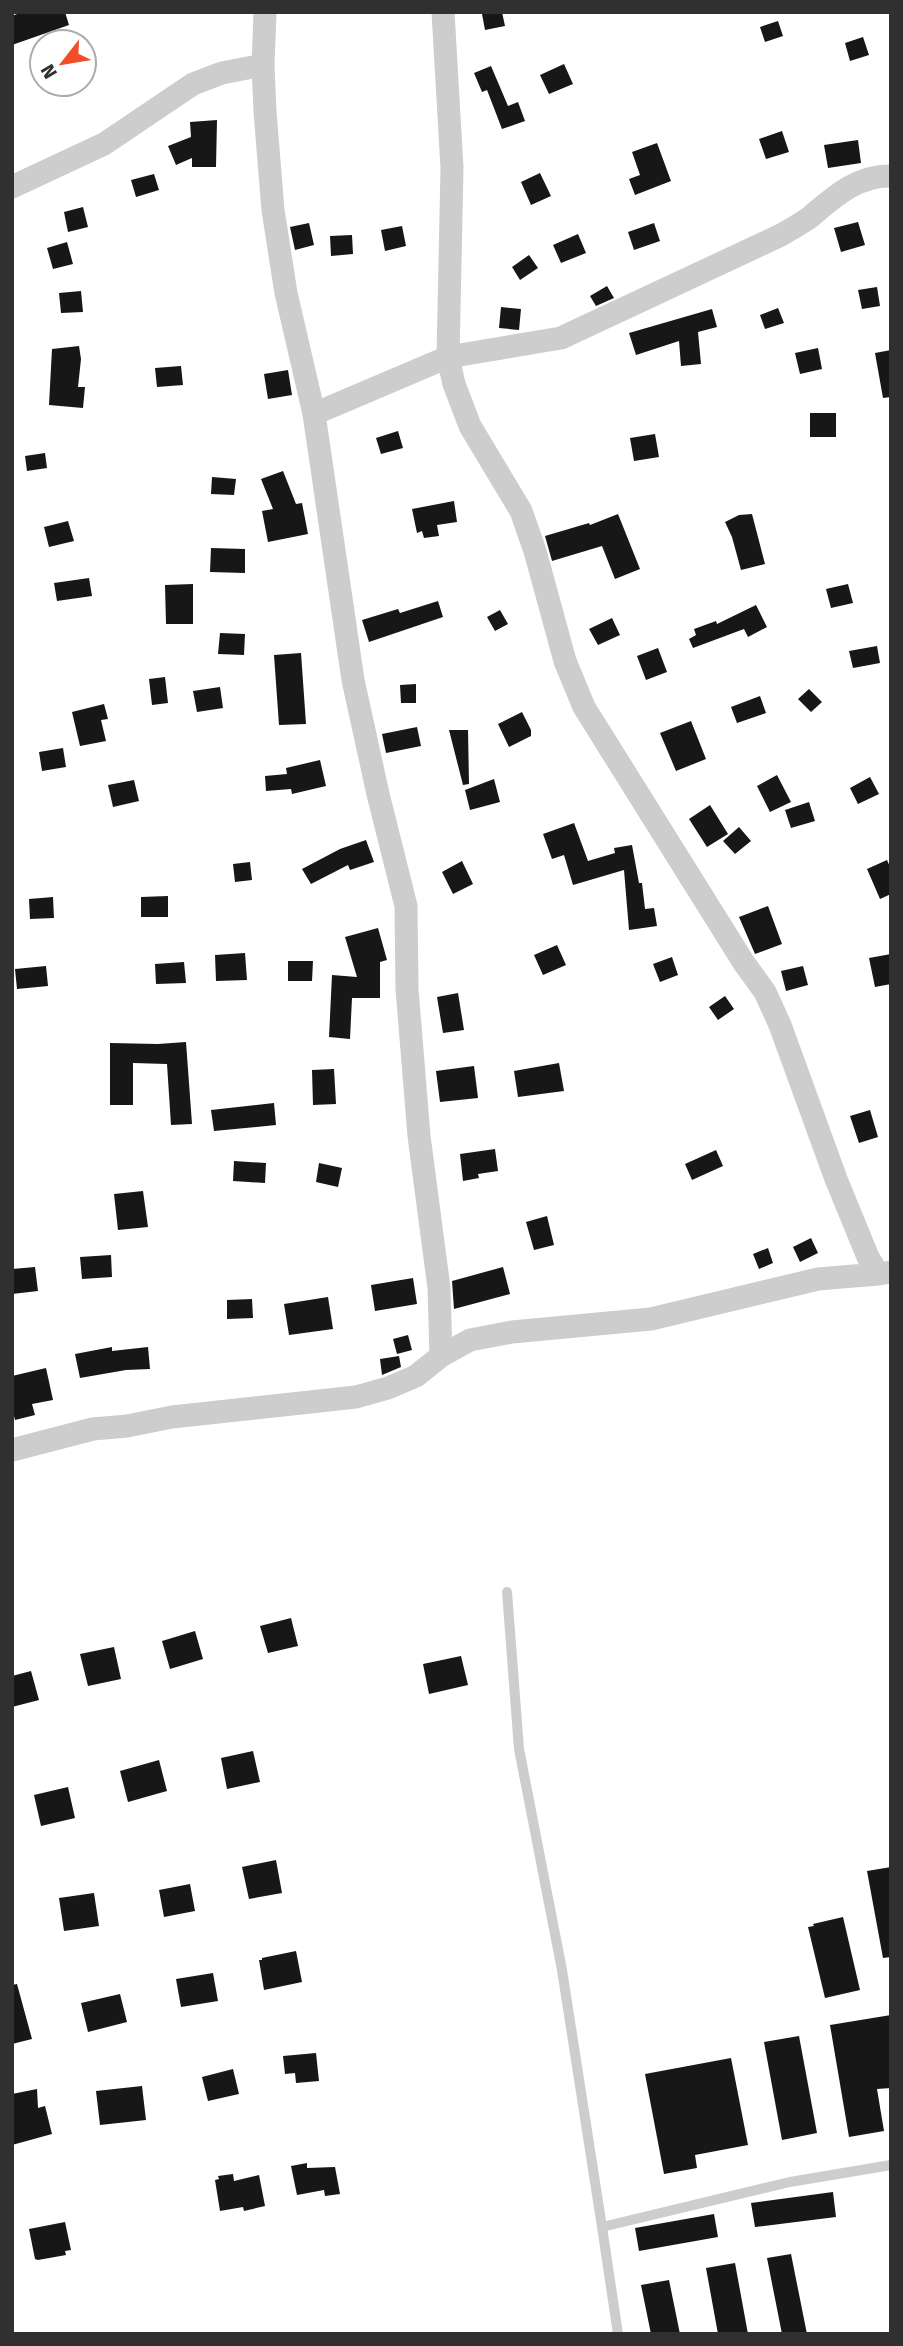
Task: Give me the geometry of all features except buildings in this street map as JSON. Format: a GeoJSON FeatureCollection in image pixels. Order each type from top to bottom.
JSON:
{"type":"FeatureCollection","features":[{"type":"Feature","properties":{"kind":"street"},"geometry":{"type":"LineString","coordinates":[[265,12],[263,65],[273,210],[286,293],[314,414],[353,680],[405,906],[409,1016],[419,1136],[439,1288],[441,1356]]}},
{"type":"Feature","properties":{"kind":"street"},"geometry":{"type":"LineString","coordinates":[[443,12],[452,168],[448,357],[454,384],[470,426],[521,511],[535,551],[565,661],[584,707],[744,963],[765,992],[868,1257],[885,1273]]}},
{"type":"Feature","properties":{"kind":"street"},"geometry":{"type":"LineString","coordinates":[[12,187],[104,144],[193,84],[222,73],[263,65]]}},
{"type":"Feature","properties":{"kind":"street"},"geometry":{"type":"LineString","coordinates":[[314,414],[448,357],[561,338],[780,235],[806,220],[851,185],[880,176],[891,176]]}},
{"type":"Feature","properties":{"kind":"street"},"geometry":{"type":"LineString","coordinates":[[12,1450],[93,1429],[356,1397],[416,1376],[441,1356],[470,1340],[512,1332],[651,1319],[818,1279],[885,1273]]}},
{"type":"Feature","properties":{"kind":"lane"},"geometry":{"type":"LineString","coordinates":[[507,1592],[519,1749],[562,1970],[618,2334]]}},
{"type":"Feature","properties":{"kind":"lane"},"geometry":{"type":"LineString","coordinates":[[602,2227],[790,2182],[891,2165]]}}]}
